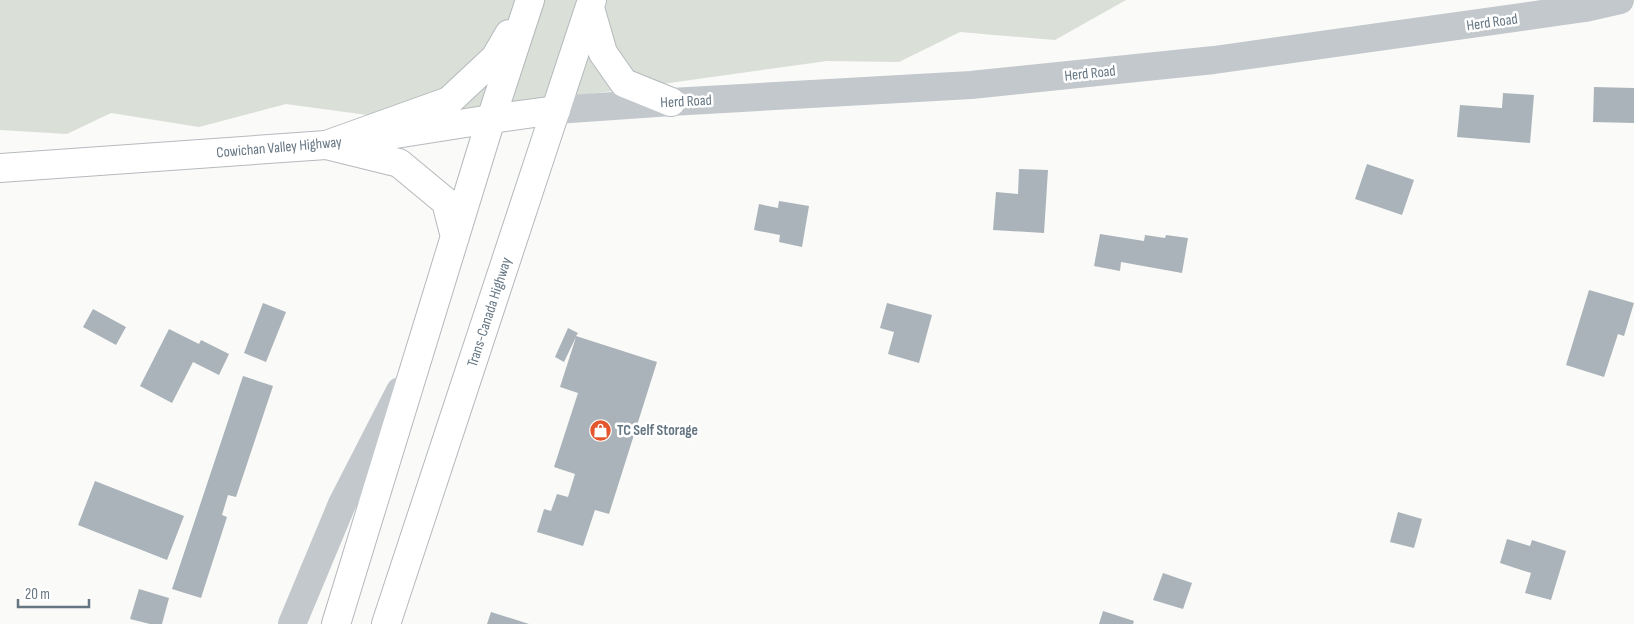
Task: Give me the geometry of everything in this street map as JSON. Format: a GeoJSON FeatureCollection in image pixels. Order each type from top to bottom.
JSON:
{"type":"FeatureCollection","features":[{"type":"Feature","properties":{"kind":"main road"},"geometry":{"type":"LineString","coordinates":[[336,624],[529,1]]}},
{"type":"Feature","properties":{"kind":"main road"},"geometry":{"type":"LineString","coordinates":[[326,144],[449,101],[495,58],[529,1]]}},
{"type":"Feature","properties":{"kind":"main road"},"geometry":{"type":"LineString","coordinates":[[591,4],[603,53],[624,83],[671,102]]}},
{"type":"Feature","properties":{"kind":"main road","name":"Trans-Canada Highway"},"geometry":{"type":"LineString","coordinates":[[386,624],[591,4]]}},
{"type":"Feature","properties":{"kind":"main road","name":"Cowichan Valley Highway"},"geometry":{"type":"LineString","coordinates":[[0,168],[326,144],[556,110]]}},
{"type":"Feature","properties":{"kind":"main road"},"geometry":{"type":"LineString","coordinates":[[326,144],[399,163],[446,202],[455,237]]}},
{"type":"Feature","properties":{"kind":"street","name":"Herd Road"},"geometry":{"type":"LineString","coordinates":[[556,110],[971,85],[1214,60],[1585,8],[1620,0]]}},
{"type":"Feature","properties":{"kind":"street"},"geometry":{"type":"LineString","coordinates":[[292,624],[342,504],[421,350]]}},
{"type":"Feature","properties":{"kind":"shaded area"},"geometry":{"type":"Polygon","coordinates":[[[0,0],[1126,0],[1055,40],[960,32],[899,62],[827,61],[404,120],[286,104],[199,127],[111,113],[67,134],[0,130],[0,0]]]}},
{"type":"Feature","properties":{"kind":"building"},"geometry":{"type":"Polygon","coordinates":[[[1594,87],[1634,88],[1634,123],[1593,122],[1594,87]]]}},
{"type":"Feature","properties":{"kind":"building"},"geometry":{"type":"Polygon","coordinates":[[[1503,93],[1534,95],[1530,143],[1457,137],[1460,105],[1502,108],[1503,93]]]}},
{"type":"Feature","properties":{"kind":"building"},"geometry":{"type":"Polygon","coordinates":[[[1367,164],[1414,180],[1402,215],[1355,199],[1367,164]]]}},
{"type":"Feature","properties":{"kind":"building"},"geometry":{"type":"Polygon","coordinates":[[[1019,169],[1048,170],[1044,233],[993,230],[996,192],[1018,194],[1019,169]]]}},
{"type":"Feature","properties":{"kind":"building"},"geometry":{"type":"Polygon","coordinates":[[[779,201],[809,206],[802,247],[779,242],[780,235],[754,230],[759,204],[778,208],[779,201]]]}},
{"type":"Feature","properties":{"kind":"building"},"geometry":{"type":"Polygon","coordinates":[[[1100,234],[1144,241],[1145,235],[1165,238],[1166,235],[1188,238],[1182,273],[1121,262],[1120,271],[1094,266],[1100,234]]]}},
{"type":"Feature","properties":{"kind":"building"},"geometry":{"type":"Polygon","coordinates":[[[1589,290],[1634,303],[1624,336],[1618,334],[1604,377],[1566,365],[1589,290]]]}},
{"type":"Feature","properties":{"kind":"building"},"geometry":{"type":"Polygon","coordinates":[[[263,303],[286,312],[266,362],[244,353],[263,303]]]}},
{"type":"Feature","properties":{"kind":"building"},"geometry":{"type":"Polygon","coordinates":[[[887,303],[932,315],[919,363],[888,354],[894,332],[880,328],[887,303]]]}},
{"type":"Feature","properties":{"kind":"building"},"geometry":{"type":"Polygon","coordinates":[[[93,309],[126,327],[116,345],[83,327],[93,309]]]}},
{"type":"Feature","properties":{"kind":"building","name":"TC Self Storage"},"geometry":{"type":"Polygon","coordinates":[[[568,328],[578,333],[576,336],[657,362],[609,514],[595,510],[583,546],[537,532],[544,509],[551,511],[557,494],[568,497],[575,474],[554,467],[578,393],[560,387],[576,337],[564,362],[555,357],[568,328]]]}},
{"type":"Feature","properties":{"kind":"building"},"geometry":{"type":"Polygon","coordinates":[[[169,329],[199,344],[201,340],[229,354],[219,375],[193,362],[172,403],[140,386],[169,329]]]}},
{"type":"Feature","properties":{"kind":"building"},"geometry":{"type":"Polygon","coordinates":[[[243,376],[273,386],[236,497],[228,495],[222,515],[227,517],[201,598],[172,589],[243,376]]]}},
{"type":"Feature","properties":{"kind":"building"},"geometry":{"type":"Polygon","coordinates":[[[95,481],[184,516],[167,560],[78,525],[95,481]]]}},
{"type":"Feature","properties":{"kind":"building"},"geometry":{"type":"Polygon","coordinates":[[[1398,512],[1422,519],[1414,548],[1390,542],[1398,512]]]}},
{"type":"Feature","properties":{"kind":"building"},"geometry":{"type":"Polygon","coordinates":[[[1507,539],[1530,546],[1532,540],[1566,551],[1551,600],[1525,593],[1531,573],[1500,563],[1507,539]]]}},
{"type":"Feature","properties":{"kind":"building"},"geometry":{"type":"Polygon","coordinates":[[[1163,573],[1192,583],[1183,609],[1153,600],[1163,573]]]}},
{"type":"Feature","properties":{"kind":"building"},"geometry":{"type":"Polygon","coordinates":[[[139,589],[169,598],[162,624],[150,624],[130,619],[139,589]]]}},
{"type":"Feature","properties":{"kind":"building"},"geometry":{"type":"Polygon","coordinates":[[[1103,611],[1134,621],[1133,624],[1099,624],[1103,611]]]}},
{"type":"Feature","properties":{"kind":"building"},"geometry":{"type":"Polygon","coordinates":[[[491,612],[529,624],[487,624],[491,612]]]}},
{"type":"Feature","properties":{"kind":"place","name":"TC Self Storage"},"geometry":{"type":"Point","coordinates":[601,430]}}]}
